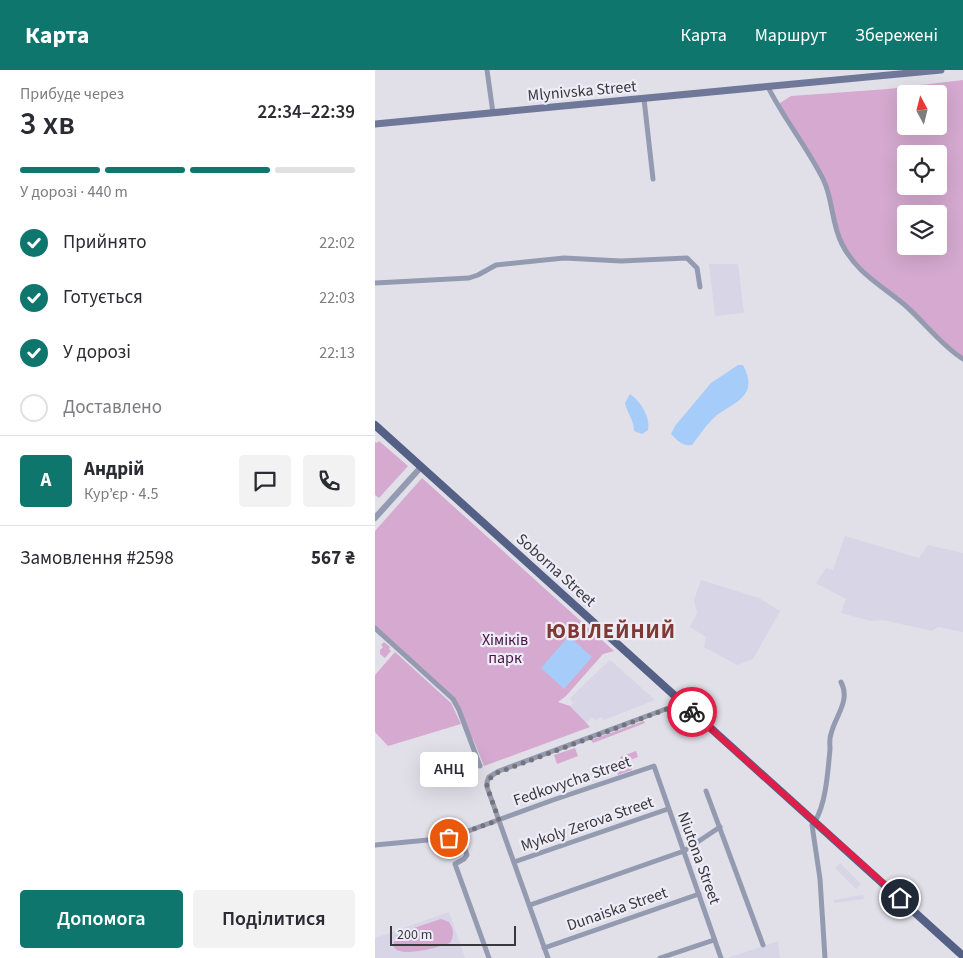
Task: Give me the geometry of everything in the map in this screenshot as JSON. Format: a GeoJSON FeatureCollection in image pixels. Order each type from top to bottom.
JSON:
{"type":"FeatureCollection","features":[{"type":"Feature","properties":{"kind":"main road","name":"Mlynivska Street"},"geometry":{"type":"LineString","coordinates":[[375,124],[941,70]]}},
{"type":"Feature","properties":{"kind":"main road","name":"Soborna Street"},"geometry":{"type":"LineString","coordinates":[[375,425],[813,823],[963,956]]}},
{"type":"Feature","properties":{"kind":"street"},"geometry":{"type":"LineString","coordinates":[[487,70],[493,113]]}},
{"type":"Feature","properties":{"kind":"street"},"geometry":{"type":"LineString","coordinates":[[768,87],[777,105],[824,180],[835,229],[848,255],[860,270],[880,288],[908,308],[947,347],[963,358]]}},
{"type":"Feature","properties":{"kind":"street"},"geometry":{"type":"LineString","coordinates":[[644,99],[653,179]]}},
{"type":"Feature","properties":{"kind":"street"},"geometry":{"type":"LineString","coordinates":[[375,283],[469,278],[496,265],[564,258],[621,260],[687,258],[697,268],[700,286]]}},
{"type":"Feature","properties":{"kind":"street"},"geometry":{"type":"LineString","coordinates":[[375,518],[421,467]]}},
{"type":"Feature","properties":{"kind":"street"},"geometry":{"type":"LineString","coordinates":[[375,628],[453,699],[480,766]]}},
{"type":"Feature","properties":{"kind":"street"},"geometry":{"type":"LineString","coordinates":[[825,958],[820,879],[813,823],[819,814],[823,798],[831,733],[843,706],[844,693],[841,682]]}},
{"type":"Feature","properties":{"kind":"street"},"geometry":{"type":"LineString","coordinates":[[548,958],[487,787],[489,778],[494,774],[541,755],[683,703]]}},
{"type":"Feature","properties":{"kind":"street","name":"Niutona Street"},"geometry":{"type":"LineString","coordinates":[[654,766],[721,958]]}},
{"type":"Feature","properties":{"kind":"street","name":"Fedkovycha Street"},"geometry":{"type":"LineString","coordinates":[[375,845],[435,841],[460,834],[654,766]]}},
{"type":"Feature","properties":{"kind":"street"},"geometry":{"type":"LineString","coordinates":[[706,791],[763,945]]}},
{"type":"Feature","properties":{"kind":"street","name":"Mykoly Zerova Street"},"geometry":{"type":"LineString","coordinates":[[514,862],[668,809]]}},
{"type":"Feature","properties":{"kind":"street"},"geometry":{"type":"LineString","coordinates":[[529,905],[684,851],[720,827]]}},
{"type":"Feature","properties":{"kind":"street"},"geometry":{"type":"LineString","coordinates":[[460,834],[467,855],[455,864],[489,958]]}},
{"type":"Feature","properties":{"kind":"street","name":"Dunaiska Street"},"geometry":{"type":"LineString","coordinates":[[545,948],[699,894]]}},
{"type":"Feature","properties":{"kind":"street"},"geometry":{"type":"LineString","coordinates":[[660,958],[714,940]]}},
{"type":"Feature","properties":{"kind":"shaded area"},"geometry":{"type":"Polygon","coordinates":[[[709,264],[738,264],[744,313],[715,316],[709,264]]]}},
{"type":"Feature","properties":{"kind":"shaded area"},"geometry":{"type":"Polygon","coordinates":[[[845,536],[919,558],[928,545],[963,553],[963,632],[938,627],[932,631],[883,620],[871,621],[841,613],[846,599],[816,583],[826,568],[833,570],[845,536]]]}},
{"type":"Feature","properties":{"kind":"shaded area"},"geometry":{"type":"Polygon","coordinates":[[[701,580],[759,598],[780,611],[753,659],[737,665],[704,647],[706,637],[690,627],[697,613],[694,600],[701,580]]]}},
{"type":"Feature","properties":{"kind":"shaded area"},"geometry":{"type":"Polygon","coordinates":[[[610,660],[655,700],[604,720],[601,717],[595,721],[592,717],[586,723],[570,706],[573,703],[570,698],[610,660]]]}},
{"type":"Feature","properties":{"kind":"shaded area"},"geometry":{"type":"Polygon","coordinates":[[[840,863],[861,884],[856,889],[835,868],[840,863]]]}},
{"type":"Feature","properties":{"kind":"shaded area"},"geometry":{"type":"Polygon","coordinates":[[[863,895],[864,899],[834,903],[834,900],[863,895]]]}},
{"type":"Feature","properties":{"kind":"shaded area"},"geometry":{"type":"Polygon","coordinates":[[[449,912],[465,958],[375,958],[375,938],[449,912]]]}},
{"type":"Feature","properties":{"kind":"shaded area"},"geometry":{"type":"Polygon","coordinates":[[[778,941],[780,958],[727,958],[764,946],[778,941]]]}},
{"type":"Feature","properties":{"kind":"green space"},"geometry":{"type":"Polygon","coordinates":[[[963,80],[963,359],[908,308],[860,270],[841,242],[824,180],[777,105],[791,96],[897,88],[897,135],[947,135],[947,85],[921,85],[963,80]]]}},
{"type":"Feature","properties":{"kind":"green space"},"geometry":{"type":"Polygon","coordinates":[[[379,441],[408,466],[379,498],[375,495],[375,442],[379,441]]]}},
{"type":"Feature","properties":{"kind":"green space","name":"Хіміків парк"},"geometry":{"type":"Polygon","coordinates":[[[422,478],[614,651],[603,654],[566,696],[558,702],[570,706],[590,727],[484,766],[473,739],[470,740],[453,699],[375,628],[375,531],[422,478]]]}},
{"type":"Feature","properties":{"kind":"green space"},"geometry":{"type":"Polygon","coordinates":[[[384,642],[390,647],[391,651],[385,658],[380,654],[380,650],[383,647],[381,645],[384,642]]]}},
{"type":"Feature","properties":{"kind":"green space"},"geometry":{"type":"Polygon","coordinates":[[[395,652],[451,703],[461,724],[388,746],[375,732],[375,675],[395,652]]]}},
{"type":"Feature","properties":{"kind":"green space"},"geometry":{"type":"Polygon","coordinates":[[[644,721],[645,723],[593,743],[591,740],[644,721]]]}},
{"type":"Feature","properties":{"kind":"green space"},"geometry":{"type":"Polygon","coordinates":[[[575,748],[578,756],[557,764],[554,755],[575,748]]]}},
{"type":"Feature","properties":{"kind":"green space"},"geometry":{"type":"Polygon","coordinates":[[[636,751],[638,757],[622,763],[620,757],[636,751]]]}},
{"type":"Feature","properties":{"kind":"green space"},"geometry":{"type":"Polygon","coordinates":[[[630,762],[632,770],[618,775],[615,767],[630,762]]]}},
{"type":"Feature","properties":{"kind":"green space"},"geometry":{"type":"Polygon","coordinates":[[[441,919],[449,922],[452,927],[453,935],[450,943],[410,952],[403,952],[394,947],[396,936],[399,933],[441,919]]]}},
{"type":"Feature","properties":{"kind":"water"},"geometry":{"type":"Polygon","coordinates":[[[738,365],[743,365],[747,375],[747,390],[743,396],[717,415],[692,445],[686,445],[678,441],[671,434],[675,426],[711,383],[738,365]]]}},
{"type":"Feature","properties":{"kind":"water"},"geometry":{"type":"Polygon","coordinates":[[[630,394],[641,405],[648,420],[648,430],[642,434],[634,431],[633,423],[626,407],[625,403],[630,394]]]}},
{"type":"Feature","properties":{"kind":"water"},"geometry":{"type":"Polygon","coordinates":[[[569,636],[592,657],[564,689],[541,668],[569,636]]]}},
{"type":"Feature","properties":{"kind":"way so far"},"geometry":{"type":"LineString","coordinates":[[449,838],[499,820],[487,787],[489,778],[494,774],[683,703],[692,712]]}},
{"type":"Feature","properties":{"kind":"place","name":"АНЦ"},"geometry":{"type":"Point","coordinates":[449,838]}},
{"type":"Feature","properties":{"kind":"district","name":"ЮВІЛЕЙНИЙ"},"geometry":{"type":"Point","coordinates":[611,631]}},
{"type":"Feature","properties":{"kind":"route"},"geometry":{"type":"LineString","coordinates":[[692,712],[900,898]]}}]}
